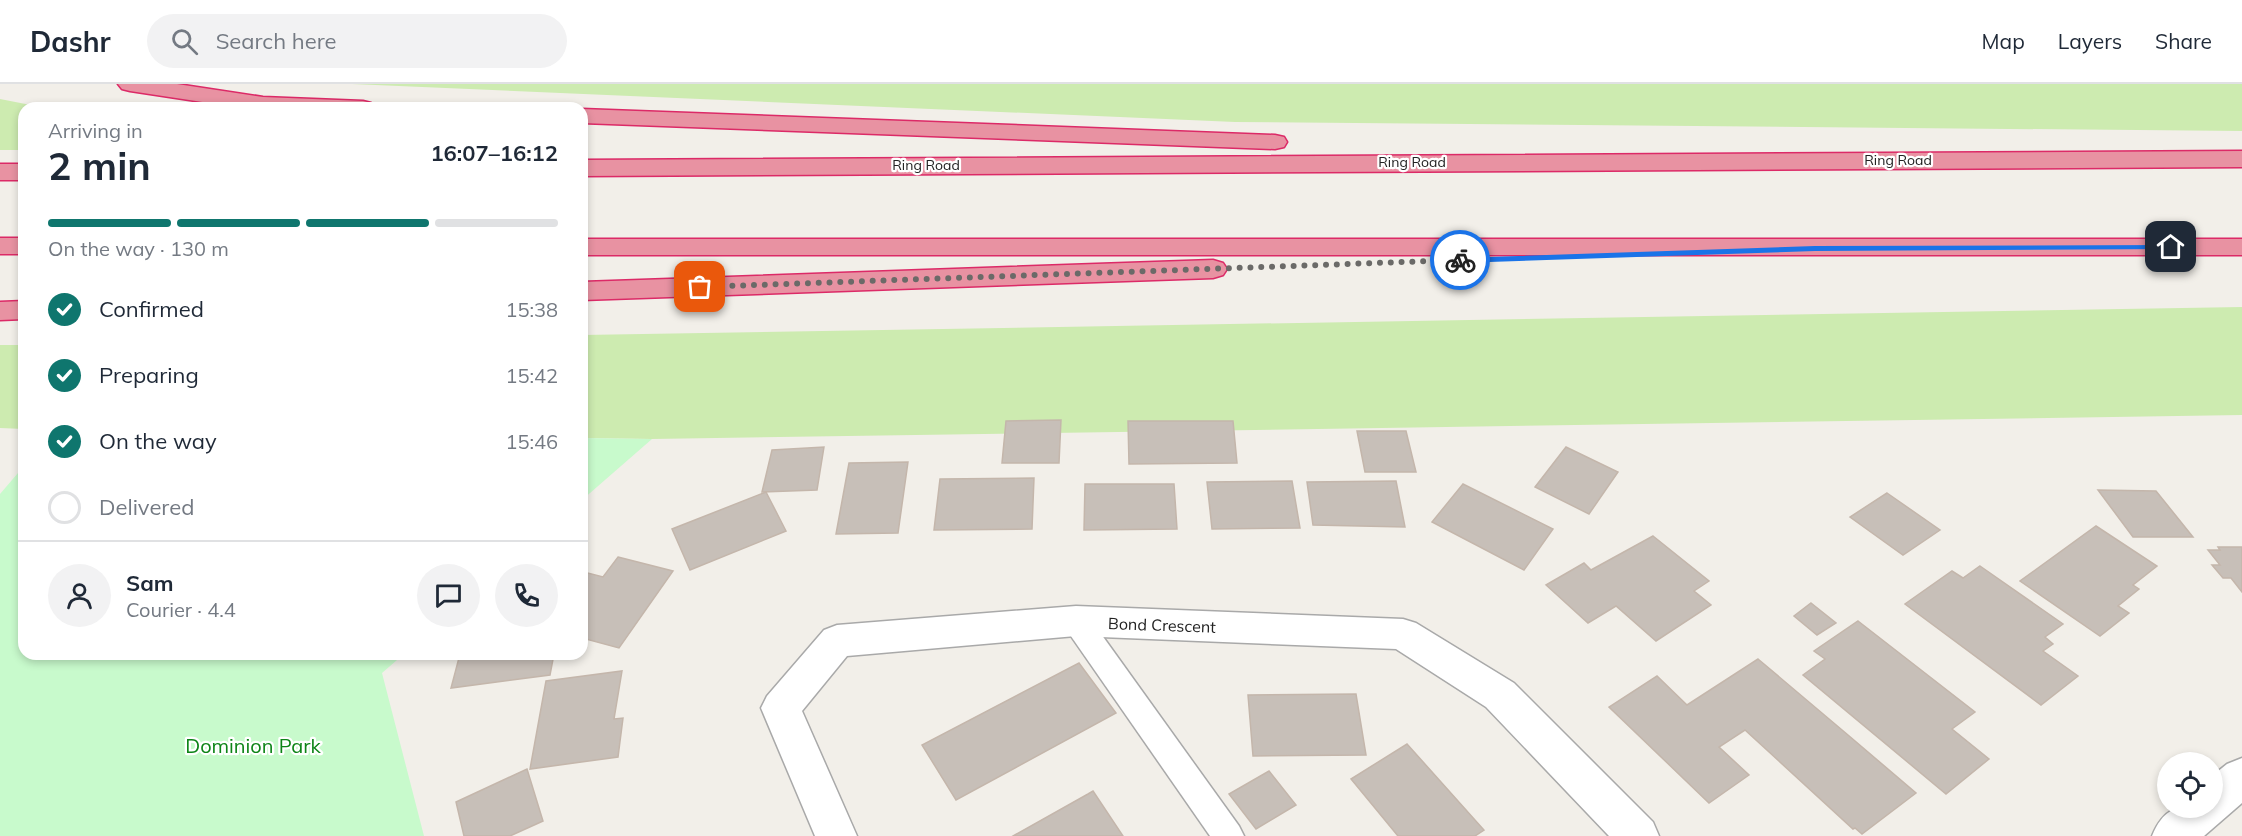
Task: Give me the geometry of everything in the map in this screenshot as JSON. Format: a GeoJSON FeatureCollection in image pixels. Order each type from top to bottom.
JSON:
{"type":"FeatureCollection","features":[{"type":"Feature","properties":{"kind":"highway"},"geometry":{"type":"LineString","coordinates":[[130,84],[250,102]]}},
{"type":"Feature","properties":{"kind":"highway"},"geometry":{"type":"LineString","coordinates":[[588,116],[1754,160]]}},
{"type":"Feature","properties":{"kind":"highway","name":"Ring Road"},"geometry":{"type":"LineString","coordinates":[[588,168],[2242,159]]}},
{"type":"Feature","properties":{"kind":"highway"},"geometry":{"type":"LineString","coordinates":[[0,172],[18,172]]}},
{"type":"Feature","properties":{"kind":"highway"},"geometry":{"type":"LineString","coordinates":[[0,246],[18,246]]}},
{"type":"Feature","properties":{"kind":"highway"},"geometry":{"type":"LineString","coordinates":[[588,247],[2242,247]]}},
{"type":"Feature","properties":{"kind":"highway"},"geometry":{"type":"LineString","coordinates":[[588,291],[1815,248]]}},
{"type":"Feature","properties":{"kind":"highway"},"geometry":{"type":"LineString","coordinates":[[0,311],[18,310]]}},
{"type":"Feature","properties":{"kind":"street","name":"Bond Crescent"},"geometry":{"type":"LineString","coordinates":[[836,836],[781,708],[837,641],[1076,621],[1403,634],[1500,695],[1638,836]]}},
{"type":"Feature","properties":{"kind":"street"},"geometry":{"type":"LineString","coordinates":[[2223,793],[2242,777]]}},
{"type":"Feature","properties":{"kind":"street"},"geometry":{"type":"LineString","coordinates":[[2173,836],[2194,818]]}},
{"type":"Feature","properties":{"kind":"lane"},"geometry":{"type":"LineString","coordinates":[[1076,621],[1228,836]]}},
{"type":"Feature","properties":{"kind":"green space"},"geometry":{"type":"Polygon","coordinates":[[[352,84],[2242,84],[2242,131],[1235,122],[352,84]]]}},
{"type":"Feature","properties":{"kind":"green space"},"geometry":{"type":"Polygon","coordinates":[[[0,99],[18,103],[18,150],[0,150],[0,99]]]}},
{"type":"Feature","properties":{"kind":"green space"},"geometry":{"type":"Polygon","coordinates":[[[2242,307],[2242,415],[652,439],[588,438],[588,335],[2242,307]]]}},
{"type":"Feature","properties":{"kind":"green space"},"geometry":{"type":"Polygon","coordinates":[[[0,345],[18,345],[18,429],[0,428],[0,345]]]}},
{"type":"Feature","properties":{"kind":"green space"},"geometry":{"type":"Polygon","coordinates":[[[588,438],[652,439],[588,495],[588,438]]]}},
{"type":"Feature","properties":{"kind":"green space","name":"Dominion Park"},"geometry":{"type":"Polygon","coordinates":[[[18,473],[18,660],[397,660],[382,673],[424,836],[0,836],[0,494],[18,473]]]}},
{"type":"Feature","properties":{"kind":"building"},"geometry":{"type":"Polygon","coordinates":[[[1061,420],[1059,463],[1002,463],[1006,421],[1061,420]]]}},
{"type":"Feature","properties":{"kind":"building"},"geometry":{"type":"Polygon","coordinates":[[[1128,421],[1233,421],[1237,463],[1129,464],[1128,421]]]}},
{"type":"Feature","properties":{"kind":"building"},"geometry":{"type":"Polygon","coordinates":[[[1357,431],[1406,431],[1416,472],[1365,472],[1357,431]]]}},
{"type":"Feature","properties":{"kind":"building"},"geometry":{"type":"Polygon","coordinates":[[[824,447],[817,490],[762,492],[772,450],[824,447]]]}},
{"type":"Feature","properties":{"kind":"building"},"geometry":{"type":"Polygon","coordinates":[[[1566,447],[1618,472],[1589,514],[1535,487],[1566,447]]]}},
{"type":"Feature","properties":{"kind":"building"},"geometry":{"type":"Polygon","coordinates":[[[908,462],[898,533],[836,534],[849,463],[908,462]]]}},
{"type":"Feature","properties":{"kind":"building"},"geometry":{"type":"Polygon","coordinates":[[[1034,478],[1032,529],[934,530],[940,479],[1034,478]]]}},
{"type":"Feature","properties":{"kind":"building"},"geometry":{"type":"Polygon","coordinates":[[[1292,481],[1300,528],[1212,529],[1207,482],[1292,481]]]}},
{"type":"Feature","properties":{"kind":"building"},"geometry":{"type":"Polygon","coordinates":[[[1396,481],[1405,527],[1313,525],[1307,482],[1396,481]]]}},
{"type":"Feature","properties":{"kind":"building"},"geometry":{"type":"Polygon","coordinates":[[[1085,484],[1174,484],[1177,529],[1084,530],[1085,484]]]}},
{"type":"Feature","properties":{"kind":"building"},"geometry":{"type":"Polygon","coordinates":[[[1463,484],[1553,529],[1524,570],[1432,522],[1463,484]]]}},
{"type":"Feature","properties":{"kind":"building"},"geometry":{"type":"Polygon","coordinates":[[[2098,490],[2156,491],[2193,537],[2133,537],[2098,490]]]}},
{"type":"Feature","properties":{"kind":"building"},"geometry":{"type":"Polygon","coordinates":[[[766,492],[786,531],[690,570],[672,529],[766,492]]]}},
{"type":"Feature","properties":{"kind":"building"},"geometry":{"type":"Polygon","coordinates":[[[1887,493],[1940,530],[1903,555],[1850,517],[1887,493]]]}},
{"type":"Feature","properties":{"kind":"building"},"geometry":{"type":"Polygon","coordinates":[[[2096,526],[2157,566],[2133,585],[2139,589],[2118,606],[2129,613],[2100,636],[2020,581],[2096,526]]]}},
{"type":"Feature","properties":{"kind":"building"},"geometry":{"type":"Polygon","coordinates":[[[1653,536],[1709,581],[1694,591],[1711,605],[1656,641],[1616,606],[1588,623],[1546,585],[1584,563],[1591,570],[1653,536]]]}},
{"type":"Feature","properties":{"kind":"building"},"geometry":{"type":"Polygon","coordinates":[[[2218,547],[2242,547],[2242,592],[2231,578],[2223,578],[2212,565],[2220,565],[2208,550],[2220,550],[2218,547]]]}},
{"type":"Feature","properties":{"kind":"building"},"geometry":{"type":"Polygon","coordinates":[[[618,557],[673,571],[619,648],[588,640],[588,573],[603,577],[618,557]]]}},
{"type":"Feature","properties":{"kind":"building"},"geometry":{"type":"Polygon","coordinates":[[[1980,566],[2063,624],[2045,637],[2053,644],[2043,651],[2078,676],[2041,705],[1905,604],[1952,571],[1963,578],[1980,566]]]}},
{"type":"Feature","properties":{"kind":"building"},"geometry":{"type":"Polygon","coordinates":[[[1811,603],[1836,623],[1817,635],[1794,616],[1811,603]]]}},
{"type":"Feature","properties":{"kind":"building"},"geometry":{"type":"Polygon","coordinates":[[[1858,621],[1975,712],[1952,729],[1989,759],[1946,794],[1803,675],[1825,659],[1814,651],[1858,621]]]}},
{"type":"Feature","properties":{"kind":"building"},"geometry":{"type":"Polygon","coordinates":[[[1758,659],[1916,793],[1862,834],[1855,828],[1853,829],[1745,730],[1719,747],[1749,775],[1709,803],[1609,707],[1657,676],[1687,705],[1758,659]]]}},
{"type":"Feature","properties":{"kind":"building"},"geometry":{"type":"Polygon","coordinates":[[[458,660],[553,660],[550,675],[451,688],[458,660]]]}},
{"type":"Feature","properties":{"kind":"building"},"geometry":{"type":"Polygon","coordinates":[[[1079,663],[1116,713],[956,800],[922,745],[1079,663]]]}},
{"type":"Feature","properties":{"kind":"building"},"geometry":{"type":"Polygon","coordinates":[[[622,671],[614,719],[623,718],[618,757],[530,769],[546,681],[622,671]]]}},
{"type":"Feature","properties":{"kind":"building"},"geometry":{"type":"Polygon","coordinates":[[[1356,694],[1366,755],[1253,756],[1248,695],[1356,694]]]}},
{"type":"Feature","properties":{"kind":"building"},"geometry":{"type":"Polygon","coordinates":[[[1407,744],[1484,830],[1475,836],[1398,836],[1351,779],[1407,744]]]}},
{"type":"Feature","properties":{"kind":"building"},"geometry":{"type":"Polygon","coordinates":[[[527,769],[543,821],[510,836],[464,836],[456,802],[527,769]]]}},
{"type":"Feature","properties":{"kind":"building"},"geometry":{"type":"Polygon","coordinates":[[[1269,771],[1296,805],[1256,829],[1229,794],[1269,771]]]}},
{"type":"Feature","properties":{"kind":"building"},"geometry":{"type":"Polygon","coordinates":[[[1093,791],[1123,836],[1013,836],[1088,794],[1093,791]]]}},
{"type":"Feature","properties":{"kind":"way so far"},"geometry":{"type":"LineString","coordinates":[[700,287],[1460,260]]}},
{"type":"Feature","properties":{"kind":"route"},"geometry":{"type":"LineString","coordinates":[[1460,260],[1815,248],[2171,247]]}}]}
